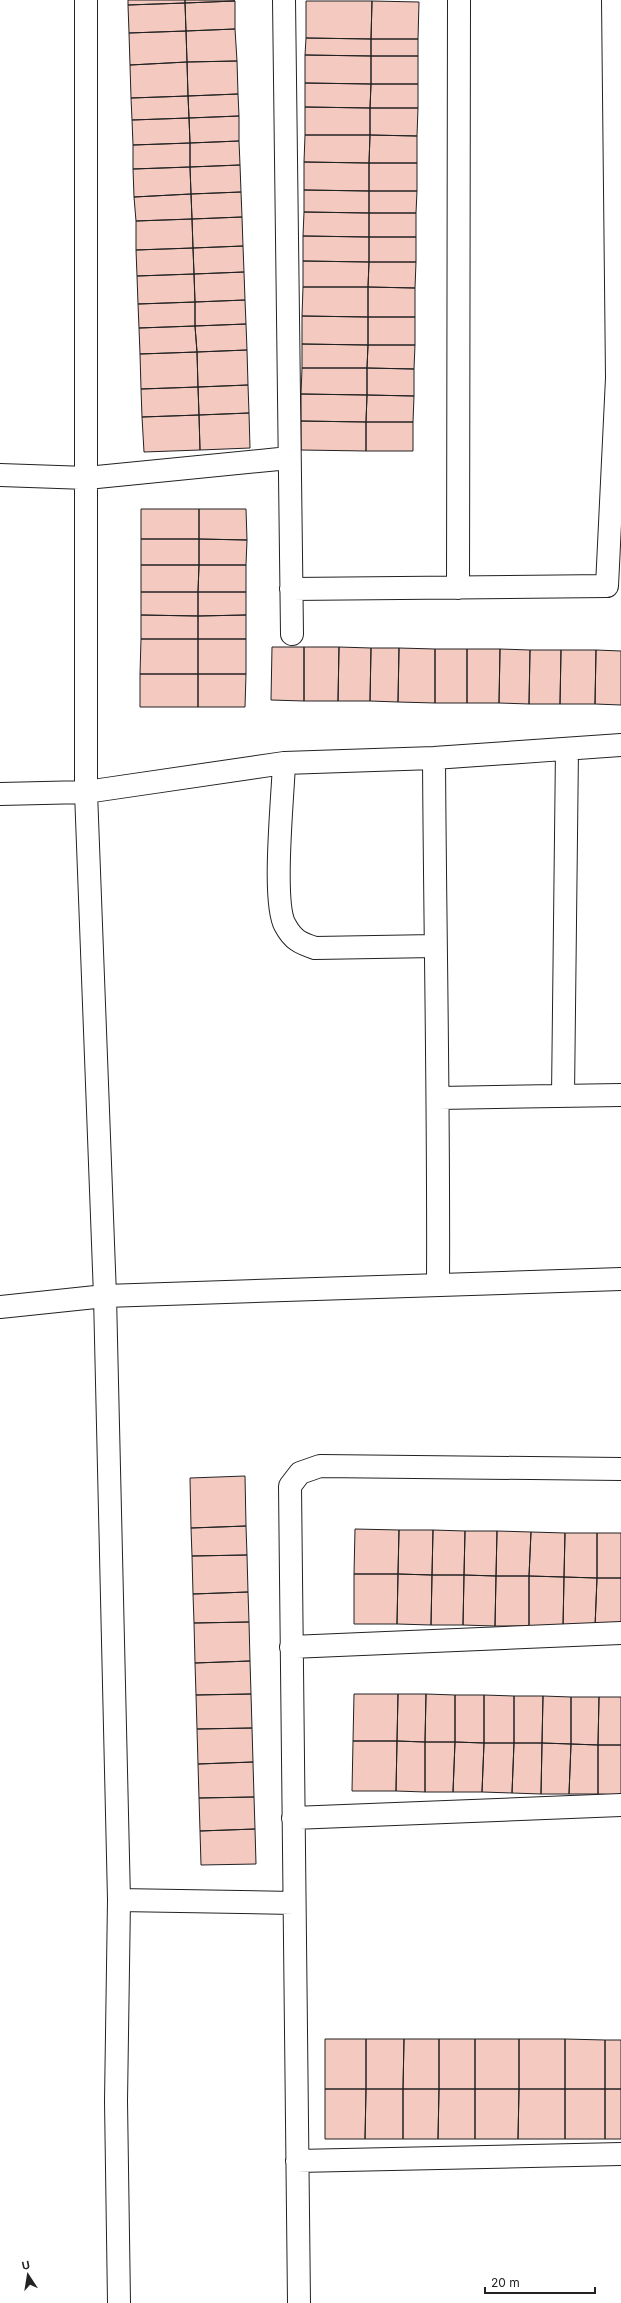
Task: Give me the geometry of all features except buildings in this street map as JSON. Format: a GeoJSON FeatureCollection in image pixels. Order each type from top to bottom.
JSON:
{"type":"FeatureCollection","features":[{"type":"Feature","properties":{"kind":"street"},"geometry":{"type":"LineString","coordinates":[[86,0],[86,792],[105,1296],[119,1900],[116,2101],[119,2303]]}},
{"type":"Feature","properties":{"kind":"street"},"geometry":{"type":"LineString","coordinates":[[284,0],[292,634]]}},
{"type":"Feature","properties":{"kind":"street"},"geometry":{"type":"LineString","coordinates":[[458,588],[459,0]]}},
{"type":"Feature","properties":{"kind":"street"},"geometry":{"type":"LineString","coordinates":[[292,590],[614,586],[617,378],[613,0]]}},
{"type":"Feature","properties":{"kind":"street"},"geometry":{"type":"LineString","coordinates":[[0,475],[87,478],[289,458]]}},
{"type":"Feature","properties":{"kind":"street"},"geometry":{"type":"LineString","coordinates":[[0,794],[86,792],[284,763],[434,758],[621,746]]}},
{"type":"Feature","properties":{"kind":"street"},"geometry":{"type":"LineString","coordinates":[[563,1096],[567,749]]}},
{"type":"Feature","properties":{"kind":"street"},"geometry":{"type":"LineString","coordinates":[[434,758],[435,946],[439,1098],[438,1284]]}},
{"type":"Feature","properties":{"kind":"street"},"geometry":{"type":"LineString","coordinates":[[284,763],[278,897],[284,924],[297,942],[315,948],[435,946]]}},
{"type":"Feature","properties":{"kind":"street"},"geometry":{"type":"LineString","coordinates":[[439,1098],[621,1095]]}},
{"type":"Feature","properties":{"kind":"street"},"geometry":{"type":"LineString","coordinates":[[0,1307],[105,1296],[621,1279]]}},
{"type":"Feature","properties":{"kind":"street"},"geometry":{"type":"LineString","coordinates":[[299,2303],[290,1486],[300,1473],[320,1466],[621,1469]]}},
{"type":"Feature","properties":{"kind":"street"},"geometry":{"type":"LineString","coordinates":[[291,1647],[621,1632]]}},
{"type":"Feature","properties":{"kind":"street"},"geometry":{"type":"LineString","coordinates":[[293,1818],[621,1805]]}},
{"type":"Feature","properties":{"kind":"street"},"geometry":{"type":"LineString","coordinates":[[119,1900],[294,1903]]}},
{"type":"Feature","properties":{"kind":"street"},"geometry":{"type":"LineString","coordinates":[[297,2161],[621,2154]]}}]}
